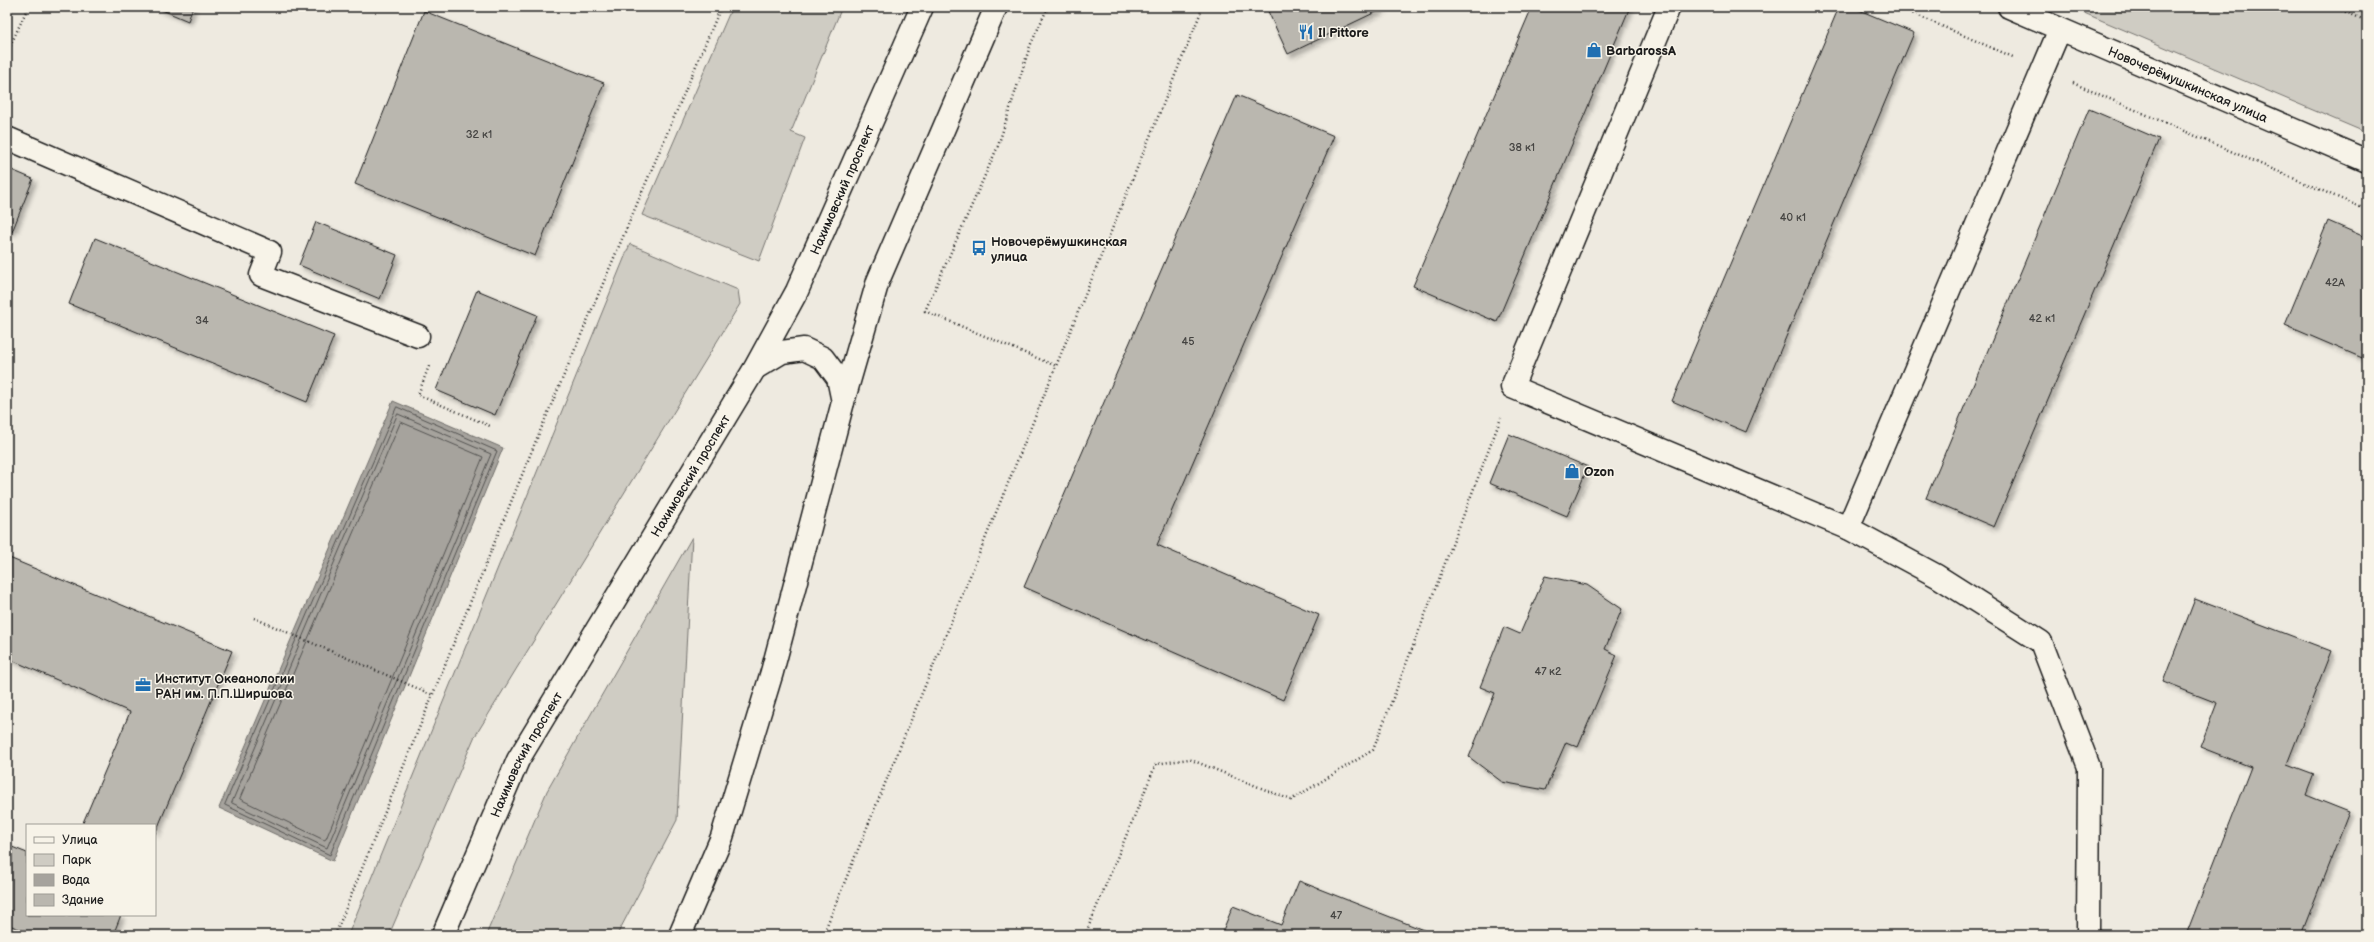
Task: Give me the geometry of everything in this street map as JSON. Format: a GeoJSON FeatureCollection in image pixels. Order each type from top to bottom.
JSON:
{"type":"FeatureCollection","features":[{"type":"Feature","properties":{"kind":"main road","name":"Нахимовский проспект"},"geometry":{"type":"LineString","coordinates":[[443,935],[518,760],[755,368],[797,291],[922,7]]}},
{"type":"Feature","properties":{"kind":"main road"},"geometry":{"type":"LineString","coordinates":[[680,935],[722,837],[772,672],[843,402],[878,281],[996,7]]}},
{"type":"Feature","properties":{"kind":"main road"},"geometry":{"type":"LineString","coordinates":[[1669,7],[1512,388],[1848,528],[1937,576],[2041,642],[2090,766],[2088,935]]}},
{"type":"Feature","properties":{"kind":"main road","name":"Новочерёмушкинская улица"},"geometry":{"type":"LineString","coordinates":[[2009,7],[2367,161]]}},
{"type":"Feature","properties":{"kind":"main road"},"geometry":{"type":"LineString","coordinates":[[1848,528],[2060,29]]}},
{"type":"Feature","properties":{"kind":"main road"},"geometry":{"type":"LineString","coordinates":[[7,138],[270,252],[261,275],[418,336]]}},
{"type":"Feature","properties":{"kind":"main road"},"geometry":{"type":"LineString","coordinates":[[755,368],[782,352],[804,349],[823,358],[838,378],[843,402]]}},
{"type":"Feature","properties":{"kind":"path"},"geometry":{"type":"LineString","coordinates":[[7,53],[28,7]]}},
{"type":"Feature","properties":{"kind":"path"},"geometry":{"type":"LineString","coordinates":[[335,935],[535,443],[721,7]]}},
{"type":"Feature","properties":{"kind":"path"},"geometry":{"type":"LineString","coordinates":[[1048,7],[1030,46],[998,146],[925,312],[1056,366]]}},
{"type":"Feature","properties":{"kind":"path"},"geometry":{"type":"LineString","coordinates":[[823,935],[1203,7]]}},
{"type":"Feature","properties":{"kind":"path"},"geometry":{"type":"LineString","coordinates":[[1898,7],[2367,210]]}},
{"type":"Feature","properties":{"kind":"path"},"geometry":{"type":"LineString","coordinates":[[1907,11],[1910,7]]}},
{"type":"Feature","properties":{"kind":"path"},"geometry":{"type":"LineString","coordinates":[[2334,7],[2367,21]]}},
{"type":"Feature","properties":{"kind":"path"},"geometry":{"type":"LineString","coordinates":[[418,336],[438,344],[418,395],[490,426]]}},
{"type":"Feature","properties":{"kind":"path"},"geometry":{"type":"LineString","coordinates":[[1085,935],[1156,764],[1189,759],[1291,800],[1373,750],[1512,388]]}},
{"type":"Feature","properties":{"kind":"path"},"geometry":{"type":"LineString","coordinates":[[254,618],[433,695]]}},
{"type":"Feature","properties":{"kind":"green space"},"geometry":{"type":"Polygon","coordinates":[[[732,7],[842,7],[791,132],[805,138],[759,261],[642,215],[732,7]]]}},
{"type":"Feature","properties":{"kind":"green space"},"geometry":{"type":"Polygon","coordinates":[[[2070,7],[2367,7],[2367,133],[2070,7]]]}},
{"type":"Feature","properties":{"kind":"green space"},"geometry":{"type":"Polygon","coordinates":[[[630,244],[738,290],[740,304],[474,738],[389,935],[348,935],[630,244]]]}},
{"type":"Feature","properties":{"kind":"green space"},"geometry":{"type":"Polygon","coordinates":[[[692,537],[677,820],[617,935],[486,935],[547,791],[692,537]]]}},
{"type":"Feature","properties":{"kind":"water"},"geometry":{"type":"Polygon","coordinates":[[[393,401],[503,448],[333,861],[219,808],[393,401]]]}},
{"type":"Feature","properties":{"kind":"building"},"geometry":{"type":"Polygon","coordinates":[[[155,7],[193,7],[188,21],[155,7]]]}},
{"type":"Feature","properties":{"kind":"building","name":"Il Pittore"},"geometry":{"type":"Polygon","coordinates":[[[1266,7],[1381,7],[1382,9],[1288,54],[1266,7]]]}},
{"type":"Feature","properties":{"kind":"building"},"geometry":{"type":"Polygon","coordinates":[[[1532,7],[1630,7],[1497,322],[1413,286],[1532,7]]]}},
{"type":"Feature","properties":{"kind":"building"},"geometry":{"type":"Polygon","coordinates":[[[1839,7],[1852,7],[1914,33],[1746,432],[1672,401],[1839,7]]]}},
{"type":"Feature","properties":{"kind":"building"},"geometry":{"type":"Polygon","coordinates":[[[424,11],[604,83],[535,256],[355,184],[424,11]]]}},
{"type":"Feature","properties":{"kind":"building"},"geometry":{"type":"Polygon","coordinates":[[[1237,95],[1334,136],[1157,545],[1319,615],[1283,700],[1024,587],[1237,95]]]}},
{"type":"Feature","properties":{"kind":"building"},"geometry":{"type":"Polygon","coordinates":[[[2089,109],[2159,139],[1994,527],[1926,498],[2089,109]]]}},
{"type":"Feature","properties":{"kind":"building"},"geometry":{"type":"Polygon","coordinates":[[[7,168],[33,179],[12,232],[7,230],[7,168]]]}},
{"type":"Feature","properties":{"kind":"building"},"geometry":{"type":"Polygon","coordinates":[[[2328,221],[2367,238],[2367,360],[2285,325],[2328,221]]]}},
{"type":"Feature","properties":{"kind":"building"},"geometry":{"type":"Polygon","coordinates":[[[316,222],[397,255],[380,299],[299,265],[316,222]]]}},
{"type":"Feature","properties":{"kind":"building"},"geometry":{"type":"Polygon","coordinates":[[[95,238],[334,336],[307,402],[69,304],[95,238]]]}},
{"type":"Feature","properties":{"kind":"building"},"geometry":{"type":"Polygon","coordinates":[[[477,290],[537,315],[495,415],[436,390],[477,290]]]}},
{"type":"Feature","properties":{"kind":"building"},"geometry":{"type":"Polygon","coordinates":[[[1509,434],[1588,467],[1567,516],[1489,483],[1509,434]]]}},
{"type":"Feature","properties":{"kind":"building","name":"Институт Океанологии РАН им. П.П.Ширшова"},"geometry":{"type":"Polygon","coordinates":[[[7,557],[232,651],[156,832],[156,824],[82,824],[130,712],[7,658],[7,557]]]}},
{"type":"Feature","properties":{"kind":"building"},"geometry":{"type":"Polygon","coordinates":[[[1545,576],[1587,585],[1622,609],[1605,649],[1617,655],[1578,747],[1566,742],[1545,790],[1502,782],[1469,757],[1495,693],[1480,687],[1504,627],[1520,634],[1545,576]]]}},
{"type":"Feature","properties":{"kind":"building"},"geometry":{"type":"Polygon","coordinates":[[[2195,599],[2331,651],[2287,764],[2314,774],[2306,795],[2349,812],[2301,935],[2186,935],[2251,767],[2200,747],[2217,703],[2163,682],[2195,599]]]}},
{"type":"Feature","properties":{"kind":"building"},"geometry":{"type":"Polygon","coordinates":[[[7,845],[26,853],[26,916],[121,916],[113,935],[33,935],[7,924],[7,845]]]}},
{"type":"Feature","properties":{"kind":"building"},"geometry":{"type":"Polygon","coordinates":[[[1299,881],[1436,935],[1221,935],[1233,906],[1281,925],[1299,881]]]}},
{"type":"Feature","properties":{"kind":"place","name":"Il Pittore"},"geometry":{"type":"Point","coordinates":[1306,32]}},
{"type":"Feature","properties":{"kind":"place","name":"BarbarossA"},"geometry":{"type":"Point","coordinates":[1594,50]}},
{"type":"Feature","properties":{"kind":"place","name":"Новочерёмушкинская улица"},"geometry":{"type":"Point","coordinates":[979,248]}},
{"type":"Feature","properties":{"kind":"place","name":"Ozon"},"geometry":{"type":"Point","coordinates":[1572,471]}},
{"type":"Feature","properties":{"kind":"place","name":"Институт Океанологии РАН им. П.П.Ширшова"},"geometry":{"type":"Point","coordinates":[143,685]}}]}
